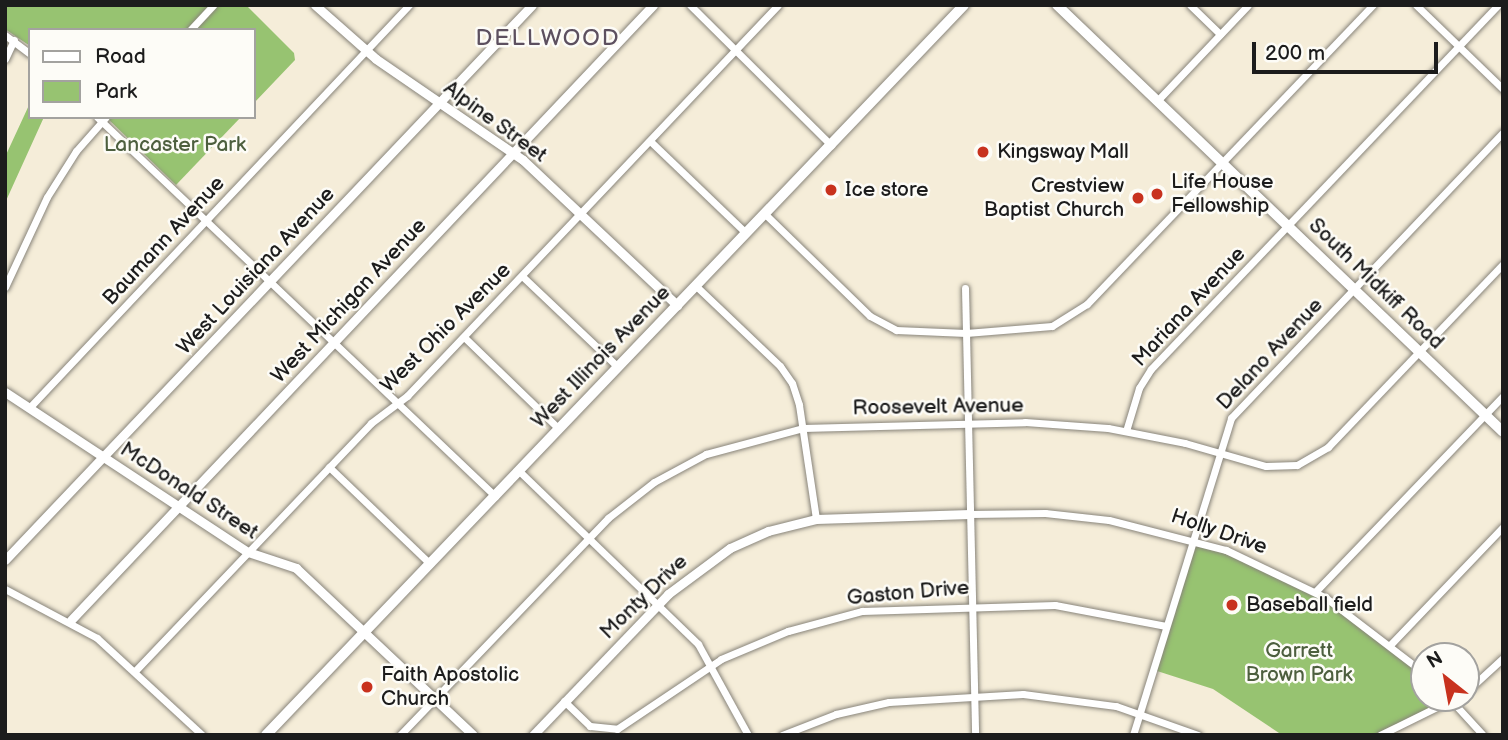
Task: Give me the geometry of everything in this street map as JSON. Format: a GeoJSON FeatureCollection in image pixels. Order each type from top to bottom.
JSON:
{"type":"FeatureCollection","features":[{"type":"Feature","properties":{"kind":"main road","name":"West Illinois Avenue"},"geometry":{"type":"LineString","coordinates":[[265,735],[964,5]]}},
{"type":"Feature","properties":{"kind":"main road","name":"South Midkiff Road"},"geometry":{"type":"LineString","coordinates":[[1057,5],[1503,432]]}},
{"type":"Feature","properties":{"kind":"street"},"geometry":{"type":"LineString","coordinates":[[192,28],[213,5]]}},
{"type":"Feature","properties":{"kind":"street","name":"Alpine Street"},"geometry":{"type":"LineString","coordinates":[[315,5],[366,51],[512,151],[677,305]]}},
{"type":"Feature","properties":{"kind":"street","name":"Baumann Avenue"},"geometry":{"type":"LineString","coordinates":[[29,408],[409,5]]}},
{"type":"Feature","properties":{"kind":"street","name":"West Louisiana Avenue"},"geometry":{"type":"LineString","coordinates":[[5,560],[532,5]]}},
{"type":"Feature","properties":{"kind":"street","name":"West Michigan Avenue"},"geometry":{"type":"LineString","coordinates":[[71,620],[653,5]]}},
{"type":"Feature","properties":{"kind":"street"},"geometry":{"type":"LineString","coordinates":[[690,5],[734,52],[831,145]]}},
{"type":"Feature","properties":{"kind":"street","name":"West Ohio Avenue"},"geometry":{"type":"LineString","coordinates":[[135,671],[371,423],[397,404],[464,337],[778,5]]}},
{"type":"Feature","properties":{"kind":"street"},"geometry":{"type":"LineString","coordinates":[[1190,5],[1220,34]]}},
{"type":"Feature","properties":{"kind":"street"},"geometry":{"type":"LineString","coordinates":[[1157,101],[1248,5]]}},
{"type":"Feature","properties":{"kind":"street"},"geometry":{"type":"LineString","coordinates":[[765,214],[876,320],[913,334],[1034,331],[1074,315],[1373,5]]}},
{"type":"Feature","properties":{"kind":"street"},"geometry":{"type":"LineString","coordinates":[[1416,5],[1503,89]]}},
{"type":"Feature","properties":{"kind":"street","name":"Mariana Avenue"},"geometry":{"type":"LineString","coordinates":[[1126,430],[1137,393],[1151,369],[1499,5]]}},
{"type":"Feature","properties":{"kind":"street"},"geometry":{"type":"LineString","coordinates":[[5,36],[28,52]]}},
{"type":"Feature","properties":{"kind":"street"},"geometry":{"type":"LineString","coordinates":[[5,59],[14,40]]}},
{"type":"Feature","properties":{"kind":"street"},"geometry":{"type":"LineString","coordinates":[[5,287],[7,276],[53,187],[102,119],[269,283],[495,496]]}},
{"type":"Feature","properties":{"kind":"street","name":"Delano Avenue"},"geometry":{"type":"LineString","coordinates":[[1133,735],[1234,414],[1503,132]]}},
{"type":"Feature","properties":{"kind":"street"},"geometry":{"type":"LineString","coordinates":[[650,141],[746,233]]}},
{"type":"Feature","properties":{"kind":"street","name":"Roosevelt Avenue"},"geometry":{"type":"LineString","coordinates":[[400,735],[589,537],[639,492],[690,461],[751,438],[803,428],[1049,423],[1126,430],[1276,467],[1315,457],[1503,264]]}},
{"type":"Feature","properties":{"kind":"street"},"geometry":{"type":"LineString","coordinates":[[522,276],[618,367]]}},
{"type":"Feature","properties":{"kind":"street"},"geometry":{"type":"LineString","coordinates":[[696,286],[786,373],[797,395],[816,519]]}},
{"type":"Feature","properties":{"kind":"street"},"geometry":{"type":"LineString","coordinates":[[965,288],[975,735]]}},
{"type":"Feature","properties":{"kind":"street"},"geometry":{"type":"LineString","coordinates":[[464,337],[559,429]]}},
{"type":"Feature","properties":{"kind":"street","name":"McDonald Street"},"geometry":{"type":"LineString","coordinates":[[5,392],[248,552],[296,568],[473,735]]}},
{"type":"Feature","properties":{"kind":"street"},"geometry":{"type":"LineString","coordinates":[[1315,592],[1503,396]]}},
{"type":"Feature","properties":{"kind":"street"},"geometry":{"type":"LineString","coordinates":[[329,467],[430,564]]}},
{"type":"Feature","properties":{"kind":"street"},"geometry":{"type":"LineString","coordinates":[[519,471],[658,604],[711,665],[748,735]]}},
{"type":"Feature","properties":{"kind":"street","name":"Holly Drive"},"geometry":{"type":"LineString","coordinates":[[970,514],[1088,517],[1193,539],[1315,592],[1391,644],[1410,661]]}},
{"type":"Feature","properties":{"kind":"street","name":"Monty Drive"},"geometry":{"type":"LineString","coordinates":[[533,735],[658,604],[688,576],[730,548],[768,531],[816,519],[970,514]]}},
{"type":"Feature","properties":{"kind":"street"},"geometry":{"type":"LineString","coordinates":[[1391,644],[1503,527]]}},
{"type":"Feature","properties":{"kind":"street"},"geometry":{"type":"LineString","coordinates":[[5,589],[71,620],[135,671],[202,735]]}},
{"type":"Feature","properties":{"kind":"street","name":"Gaston Drive"},"geometry":{"type":"LineString","coordinates":[[564,701],[590,726],[617,729],[711,665],[788,631],[845,615],[971,605],[1055,605],[1167,626]]}},
{"type":"Feature","properties":{"kind":"street"},"geometry":{"type":"LineString","coordinates":[[1480,679],[1503,658]]}},
{"type":"Feature","properties":{"kind":"street"},"geometry":{"type":"LineString","coordinates":[[782,735],[873,705],[974,695],[1062,696],[1140,712],[1198,735]]}},
{"type":"Feature","properties":{"kind":"street"},"geometry":{"type":"LineString","coordinates":[[1380,735],[1426,712]]}},
{"type":"Feature","properties":{"kind":"street"},"geometry":{"type":"LineString","coordinates":[[1463,712],[1483,735]]}},
{"type":"Feature","properties":{"kind":"green space","name":"Lancaster Park"},"geometry":{"type":"Polygon","coordinates":[[[5,5],[246,5],[294,53],[295,60],[256,101],[256,28],[28,28],[28,45],[5,29],[5,5]]]}},
{"type":"Feature","properties":{"kind":"green space"},"geometry":{"type":"Polygon","coordinates":[[[28,107],[28,119],[43,119],[5,203],[5,157],[28,107]]]}},
{"type":"Feature","properties":{"kind":"green space","name":"Lancaster Park"},"geometry":{"type":"Polygon","coordinates":[[[108,119],[239,119],[176,185],[108,119]]]}},
{"type":"Feature","properties":{"kind":"green space","name":"Garrett Brown Park"},"geometry":{"type":"Polygon","coordinates":[[[1193,539],[1310,589],[1410,663],[1410,712],[1423,712],[1380,735],[1282,735],[1213,689],[1154,670],[1193,539]]]}},
{"type":"Feature","properties":{"kind":"place","name":"Kingsway Mall"},"geometry":{"type":"Point","coordinates":[983,152]}},
{"type":"Feature","properties":{"kind":"place","name":"Ice store"},"geometry":{"type":"Point","coordinates":[831,190]}},
{"type":"Feature","properties":{"kind":"place","name":"Life House Fellowship"},"geometry":{"type":"Point","coordinates":[1157,194]}},
{"type":"Feature","properties":{"kind":"place","name":"Crestview Baptist Church"},"geometry":{"type":"Point","coordinates":[1138,198]}},
{"type":"Feature","properties":{"kind":"place","name":"Baseball field"},"geometry":{"type":"Point","coordinates":[1232,605]}},
{"type":"Feature","properties":{"kind":"place","name":"Faith Apostolic Church"},"geometry":{"type":"Point","coordinates":[367,687]}},
{"type":"Feature","properties":{"kind":"district","name":"DELLWOOD"},"geometry":{"type":"Point","coordinates":[548,38]}}]}
